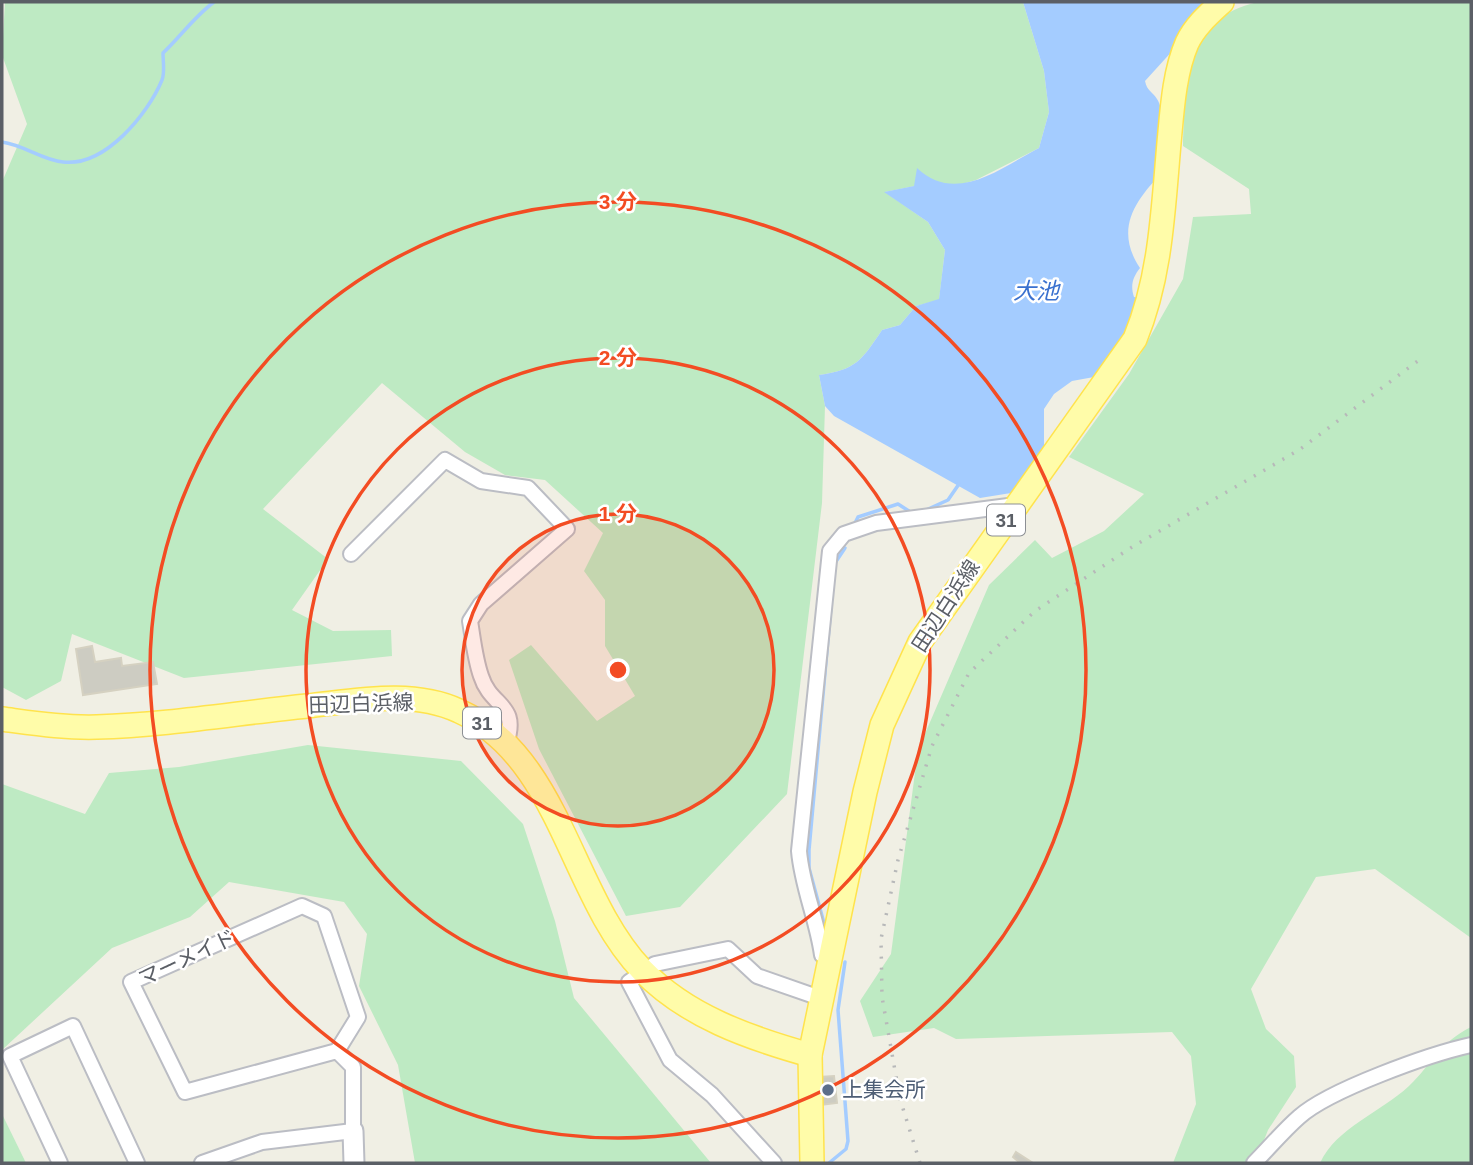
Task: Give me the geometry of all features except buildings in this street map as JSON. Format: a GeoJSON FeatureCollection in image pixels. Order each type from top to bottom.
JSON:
{"type":"FeatureCollection","features":[{"type":"Feature","properties":{"kind":"main road","name":"田辺白浜線"},"geometry":{"type":"LineString","coordinates":[[812,1163],[810,1055],[864,792],[882,725],[920,642],[1135,339],[1150,303],[1159,257],[1173,103],[1179,71],[1187,42],[1203,20],[1222,2]]}},
{"type":"Feature","properties":{"kind":"main road","name":"田辺白浜線"},"geometry":{"type":"LineString","coordinates":[[2,719],[96,727],[401,699],[457,709],[486,725],[506,744],[534,782],[618,941],[642,971],[677,1000],[723,1026],[810,1055]]}},
{"type":"Feature","properties":{"kind":"street"},"geometry":{"type":"LineString","coordinates":[[351,554],[445,460],[481,481],[528,488],[567,529],[481,604],[470,621],[481,678],[510,715],[512,727],[506,744]]}},
{"type":"Feature","properties":{"kind":"street"},"geometry":{"type":"LineString","coordinates":[[831,960],[822,955],[818,927],[801,880],[799,851],[830,551],[844,534],[876,523],[1016,505]]}},
{"type":"Feature","properties":{"kind":"street","name":"マーメイド"},"geometry":{"type":"LineString","coordinates":[[302,906],[324,916],[358,1017],[337,1051],[185,1092],[131,982],[302,906]]}},
{"type":"Feature","properties":{"kind":"street"},"geometry":{"type":"LineString","coordinates":[[774,1163],[712,1095],[670,1060],[629,982],[655,964],[728,949],[757,976],[823,999]]}},
{"type":"Feature","properties":{"kind":"street"},"geometry":{"type":"LineString","coordinates":[[60,1163],[10,1056],[73,1026],[137,1163]]}},
{"type":"Feature","properties":{"kind":"street"},"geometry":{"type":"LineString","coordinates":[[1254,1163],[1299,1116],[1323,1102],[1376,1077],[1471,1045]]}},
{"type":"Feature","properties":{"kind":"street"},"geometry":{"type":"LineString","coordinates":[[337,1051],[354,1067],[354,1163]]}},
{"type":"Feature","properties":{"kind":"street"},"geometry":{"type":"LineString","coordinates":[[202,1163],[262,1142],[353,1131]]}},
{"type":"Feature","properties":{"kind":"green space"},"geometry":{"type":"Polygon","coordinates":[[[5,2],[1023,2],[1044,71],[1049,112],[1039,148],[976,180],[952,187],[927,178],[915,186],[885,192],[928,222],[945,250],[939,300],[916,306],[900,325],[882,330],[857,362],[842,370],[819,375],[825,406],[822,503],[787,794],[680,907],[626,916],[539,749],[509,660],[531,645],[597,721],[635,696],[605,646],[605,600],[584,571],[603,533],[545,480],[505,475],[465,452],[382,383],[263,509],[328,559],[292,610],[333,631],[391,630],[392,656],[184,678],[72,634],[61,681],[26,700],[2,687],[2,182],[27,124],[2,55],[5,2]]]}},
{"type":"Feature","properties":{"kind":"green space"},"geometry":{"type":"Polygon","coordinates":[[[1258,2],[1471,2],[1471,938],[1375,869],[1316,877],[1251,989],[1266,1029],[1294,1056],[1296,1087],[1268,1130],[1255,1163],[1173,1163],[1196,1104],[1191,1056],[1172,1032],[956,1039],[934,1028],[873,1037],[860,1001],[891,954],[918,750],[989,585],[1035,540],[1052,558],[1104,531],[1144,494],[1069,457],[1129,374],[1183,279],[1193,217],[1251,214],[1249,189],[1183,146],[1188,77],[1193,56],[1202,38],[1215,23],[1233,10],[1258,2]]]}},
{"type":"Feature","properties":{"kind":"green space"},"geometry":{"type":"Polygon","coordinates":[[[308,745],[461,761],[523,824],[555,921],[574,998],[711,1163],[415,1163],[398,1065],[359,986],[367,934],[344,902],[229,882],[190,917],[112,948],[2,1050],[2,784],[85,814],[109,773],[179,767],[308,745]]]}},
{"type":"Feature","properties":{"kind":"green space"},"geometry":{"type":"Polygon","coordinates":[[[1471,1027],[1471,1163],[1320,1163],[1328,1150],[1348,1130],[1398,1096],[1451,1040],[1471,1027]]]}},
{"type":"Feature","properties":{"kind":"green space"},"geometry":{"type":"Polygon","coordinates":[[[2,1114],[26,1163],[2,1163],[2,1114]]]}},
{"type":"Feature","properties":{"kind":"water","name":"大池"},"geometry":{"type":"Polygon","coordinates":[[[1023,2],[1205,2],[1197,9],[1175,48],[1145,81],[1157,99],[1162,113],[1164,171],[1137,204],[1129,228],[1132,254],[1140,268],[1132,289],[1134,297],[1145,299],[1107,369],[1094,377],[1072,381],[1054,394],[1044,409],[1044,452],[1011,493],[980,498],[834,416],[825,406],[819,375],[842,370],[857,362],[882,330],[900,325],[916,306],[939,299],[945,250],[928,222],[884,192],[914,186],[917,168],[932,179],[962,183],[994,173],[1039,148],[1049,112],[1044,71],[1023,2]]]}},
{"type":"Feature","properties":{"kind":"waterway"},"geometry":{"type":"LineString","coordinates":[[2,142],[63,162],[79,161],[109,147],[123,136],[147,108],[163,77],[163,53],[214,2]]}},
{"type":"Feature","properties":{"kind":"waterway"},"geometry":{"type":"LineString","coordinates":[[926,510],[948,500],[959,484]]}},
{"type":"Feature","properties":{"kind":"waterway"},"geometry":{"type":"LineString","coordinates":[[855,523],[858,517],[898,504],[912,513]]}},
{"type":"Feature","properties":{"kind":"waterway"},"geometry":{"type":"LineString","coordinates":[[835,563],[845,548]]}},
{"type":"Feature","properties":{"kind":"waterway"},"geometry":{"type":"LineString","coordinates":[[825,927],[809,868],[809,850],[831,606]]}},
{"type":"Feature","properties":{"kind":"waterway"},"geometry":{"type":"LineString","coordinates":[[829,1163],[846,1149],[848,1141],[838,1010],[845,962]]}},
{"type":"Feature","properties":{"kind":"railway"},"geometry":{"type":"LineString","coordinates":[[920,1163],[900,1099],[882,997],[881,939],[898,860],[932,746],[969,673],[1035,611],[1132,547],[1299,450],[1419,360]]}},
{"type":"Feature","properties":{"kind":"place","name":"上集会所"},"geometry":{"type":"Point","coordinates":[828,1090]}}]}
